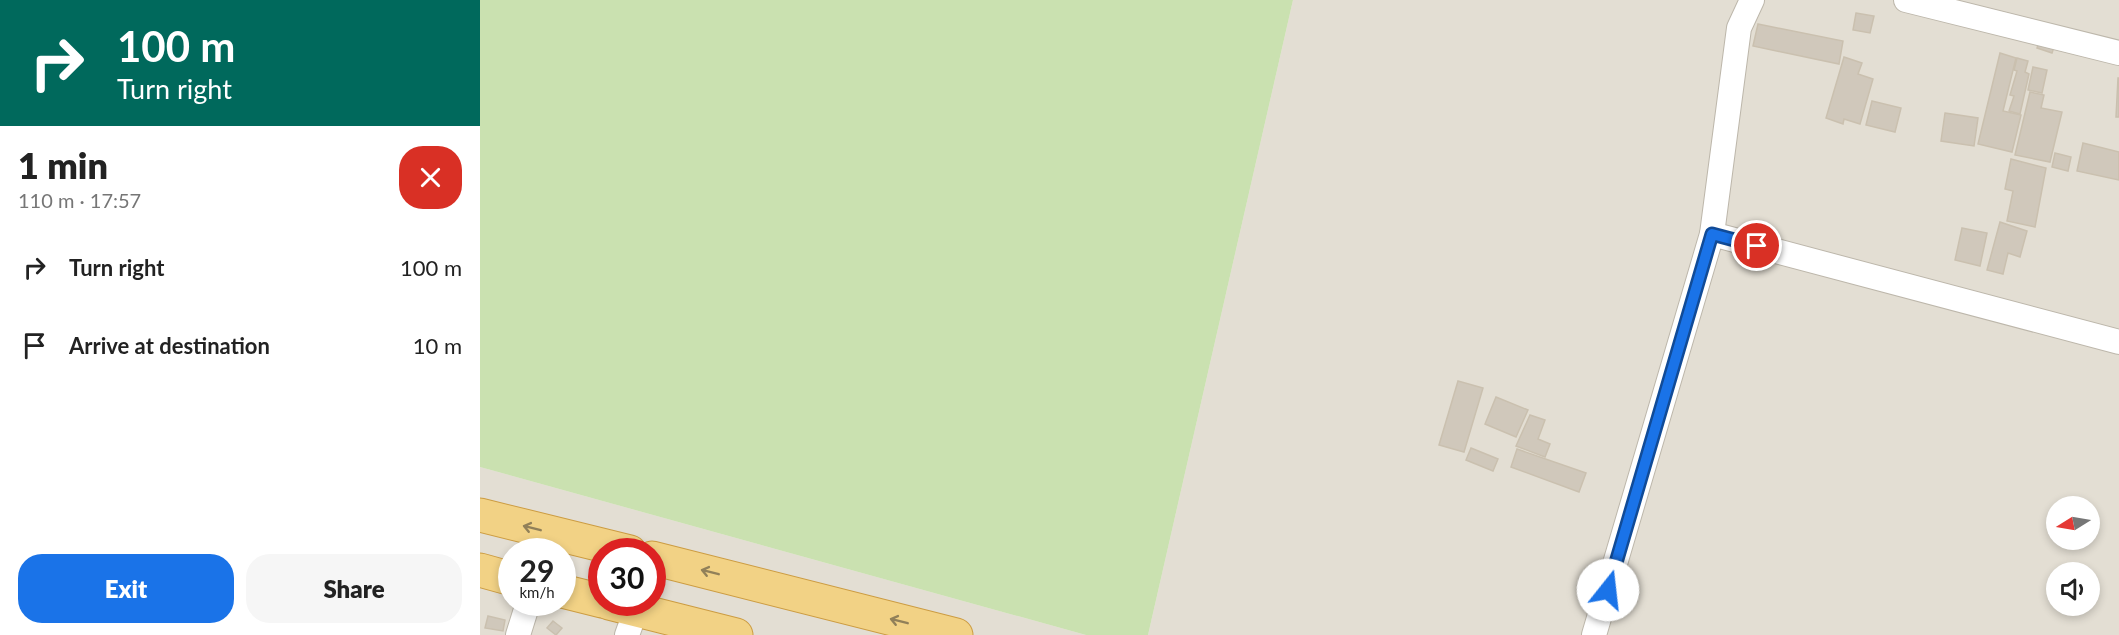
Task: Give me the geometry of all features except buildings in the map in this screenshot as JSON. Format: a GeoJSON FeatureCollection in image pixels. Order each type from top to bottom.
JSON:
{"type":"FeatureCollection","features":[{"type":"Feature","properties":{"kind":"highway"},"geometry":{"type":"LineString","coordinates":[[480,515],[588,542]]}},
{"type":"Feature","properties":{"kind":"highway"},"geometry":{"type":"LineString","coordinates":[[666,562],[956,635]]}},
{"type":"Feature","properties":{"kind":"highway"},"geometry":{"type":"LineString","coordinates":[[480,570],[498,575]]}},
{"type":"Feature","properties":{"kind":"highway"},"geometry":{"type":"LineString","coordinates":[[624,616],[736,635]]}},
{"type":"Feature","properties":{"kind":"street"},"geometry":{"type":"LineString","coordinates":[[1594,635],[1712,234],[1739,28],[1752,0]]}},
{"type":"Feature","properties":{"kind":"street"},"geometry":{"type":"LineString","coordinates":[[1906,0],[2119,53]]}},
{"type":"Feature","properties":{"kind":"street"},"geometry":{"type":"LineString","coordinates":[[1712,234],[2119,342]]}},
{"type":"Feature","properties":{"kind":"street"},"geometry":{"type":"LineString","coordinates":[[518,635],[524,616]]}},
{"type":"Feature","properties":{"kind":"shaded area"},"geometry":{"type":"Polygon","coordinates":[[[1293,0],[2119,0],[2119,635],[1148,635],[1293,0]]]}},
{"type":"Feature","properties":{"kind":"shaded area"},"geometry":{"type":"Polygon","coordinates":[[[480,467],[1086,635],[480,635],[480,467]]]}},
{"type":"Feature","properties":{"kind":"green space"},"geometry":{"type":"Polygon","coordinates":[[[480,0],[1293,0],[1148,635],[1086,635],[480,467],[480,0]]]}},
{"type":"Feature","properties":{"kind":"route"},"geometry":{"type":"LineString","coordinates":[[1608,590],[1712,234],[1757,246]]}}]}
